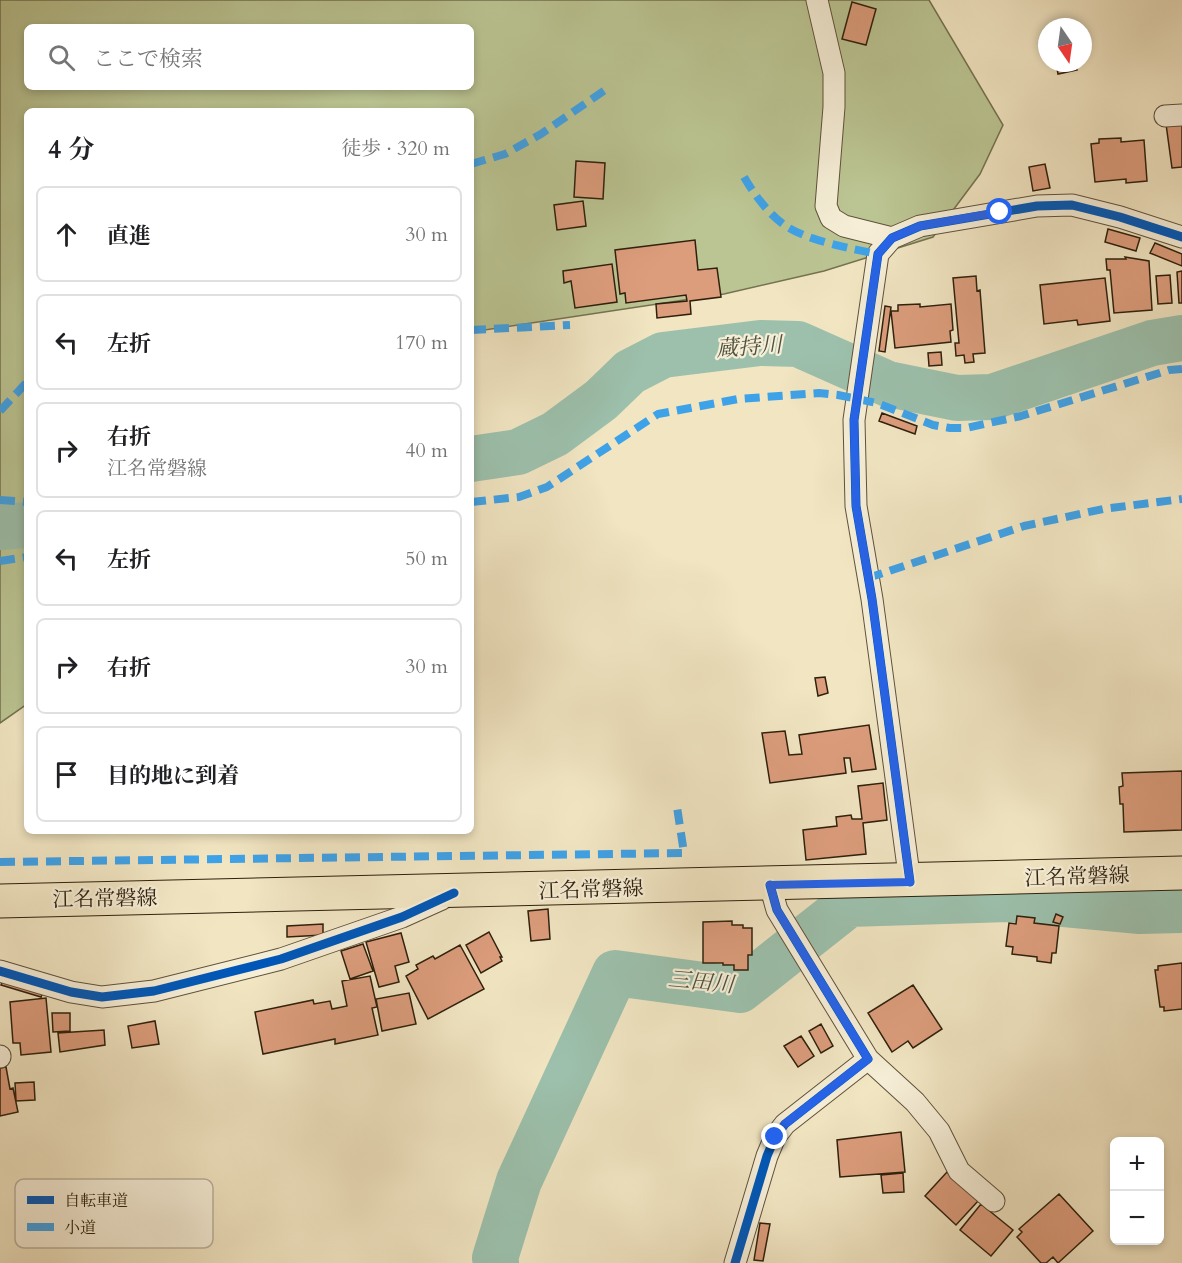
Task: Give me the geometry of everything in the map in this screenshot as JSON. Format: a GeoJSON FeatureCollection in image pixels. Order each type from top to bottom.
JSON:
{"type":"FeatureCollection","features":[{"type":"Feature","properties":{"kind":"main road","name":"江名常磐線"},"geometry":{"type":"LineString","coordinates":[[0,901],[454,893],[1182,873]]}},
{"type":"Feature","properties":{"kind":"street"},"geometry":{"type":"LineString","coordinates":[[817,0],[834,73],[834,107],[826,206],[831,218],[844,226],[892,238]]}},
{"type":"Feature","properties":{"kind":"street"},"geometry":{"type":"LineString","coordinates":[[910,882],[856,495],[854,420],[878,254],[892,238],[920,226],[1037,206],[1072,205],[1120,217],[1182,237]]}},
{"type":"Feature","properties":{"kind":"street"},"geometry":{"type":"LineString","coordinates":[[770,885],[777,910],[868,1059],[915,1102],[939,1131],[959,1171],[994,1201]]}},
{"type":"Feature","properties":{"kind":"street"},"geometry":{"type":"LineString","coordinates":[[0,971],[71,992],[102,997],[154,991],[280,959],[402,917],[454,893]]}},
{"type":"Feature","properties":{"kind":"street"},"geometry":{"type":"LineString","coordinates":[[735,1263],[767,1156],[775,1137],[785,1124],[868,1059]]}},
{"type":"Feature","properties":{"kind":"green space"},"geometry":{"type":"Polygon","coordinates":[[[0,0],[929,0],[1003,125],[980,174],[933,237],[824,271],[724,294],[474,332],[474,108],[24,108],[24,706],[0,723],[0,0]]]}},
{"type":"Feature","properties":{"kind":"building"},"geometry":{"type":"Polygon","coordinates":[[[852,2],[876,9],[866,45],[842,39],[852,2]]]}},
{"type":"Feature","properties":{"kind":"building"},"geometry":{"type":"Polygon","coordinates":[[[1182,122],[1182,167],[1172,168],[1166,124],[1182,122]]]}},
{"type":"Feature","properties":{"kind":"building"},"geometry":{"type":"Polygon","coordinates":[[[1121,138],[1121,142],[1144,140],[1147,181],[1126,183],[1126,179],[1095,182],[1091,144],[1099,143],[1099,139],[1121,138]]]}},
{"type":"Feature","properties":{"kind":"building"},"geometry":{"type":"Polygon","coordinates":[[[576,161],[605,163],[603,199],[574,197],[576,161]]]}},
{"type":"Feature","properties":{"kind":"building"},"geometry":{"type":"Polygon","coordinates":[[[1045,164],[1050,188],[1033,191],[1029,167],[1045,164]]]}},
{"type":"Feature","properties":{"kind":"building"},"geometry":{"type":"Polygon","coordinates":[[[583,201],[586,226],[557,230],[554,205],[583,201]]]}},
{"type":"Feature","properties":{"kind":"building"},"geometry":{"type":"Polygon","coordinates":[[[1108,229],[1140,238],[1136,251],[1105,242],[1108,229]]]}},
{"type":"Feature","properties":{"kind":"building"},"geometry":{"type":"Polygon","coordinates":[[[695,240],[698,270],[717,268],[721,297],[690,301],[691,314],[657,318],[656,304],[687,301],[686,295],[626,303],[625,293],[620,294],[615,250],[695,240]]]}},
{"type":"Feature","properties":{"kind":"building"},"geometry":{"type":"Polygon","coordinates":[[[1155,243],[1182,254],[1182,266],[1150,253],[1155,243]]]}},
{"type":"Feature","properties":{"kind":"building"},"geometry":{"type":"Polygon","coordinates":[[[1125,257],[1149,261],[1152,310],[1114,313],[1110,270],[1107,270],[1106,259],[1126,259],[1125,257]]]}},
{"type":"Feature","properties":{"kind":"building"},"geometry":{"type":"Polygon","coordinates":[[[612,264],[617,302],[575,308],[571,281],[564,283],[563,271],[612,264]]]}},
{"type":"Feature","properties":{"kind":"building"},"geometry":{"type":"Polygon","coordinates":[[[1182,271],[1182,303],[1179,303],[1177,272],[1182,271]]]}},
{"type":"Feature","properties":{"kind":"building"},"geometry":{"type":"Polygon","coordinates":[[[1170,275],[1172,303],[1158,304],[1156,276],[1170,275]]]}},
{"type":"Feature","properties":{"kind":"building"},"geometry":{"type":"Polygon","coordinates":[[[976,276],[977,291],[980,290],[985,353],[973,354],[974,362],[965,363],[964,355],[956,356],[955,343],[959,343],[953,278],[976,276]]]}},
{"type":"Feature","properties":{"kind":"building"},"geometry":{"type":"Polygon","coordinates":[[[1105,278],[1110,321],[1078,325],[1077,320],[1044,324],[1040,285],[1105,278]]]}},
{"type":"Feature","properties":{"kind":"building"},"geometry":{"type":"Polygon","coordinates":[[[920,304],[920,307],[951,304],[953,330],[950,331],[951,342],[895,348],[891,311],[898,311],[898,305],[920,304]]]}},
{"type":"Feature","properties":{"kind":"building"},"geometry":{"type":"Polygon","coordinates":[[[885,306],[891,307],[885,352],[879,351],[885,306]]]}},
{"type":"Feature","properties":{"kind":"building"},"geometry":{"type":"Polygon","coordinates":[[[941,352],[942,365],[929,366],[928,353],[941,352]]]}},
{"type":"Feature","properties":{"kind":"building"},"geometry":{"type":"Polygon","coordinates":[[[882,413],[917,426],[915,434],[879,421],[882,413]]]}},
{"type":"Feature","properties":{"kind":"building"},"geometry":{"type":"Polygon","coordinates":[[[825,677],[828,693],[818,696],[815,678],[825,677]]]}},
{"type":"Feature","properties":{"kind":"building"},"geometry":{"type":"Polygon","coordinates":[[[869,725],[876,769],[852,772],[850,758],[844,758],[846,773],[770,783],[762,733],[785,731],[789,755],[802,754],[799,735],[869,725]]]}},
{"type":"Feature","properties":{"kind":"building"},"geometry":{"type":"Polygon","coordinates":[[[1182,771],[1182,830],[1124,832],[1123,804],[1120,804],[1119,787],[1123,786],[1122,773],[1182,771]]]}},
{"type":"Feature","properties":{"kind":"building"},"geometry":{"type":"Polygon","coordinates":[[[883,783],[887,820],[863,823],[866,854],[806,860],[803,830],[837,826],[836,817],[851,815],[852,819],[862,819],[858,786],[883,783]]]}},
{"type":"Feature","properties":{"kind":"building"},"geometry":{"type":"Polygon","coordinates":[[[548,909],[550,939],[531,941],[528,911],[548,909]]]}},
{"type":"Feature","properties":{"kind":"building"},"geometry":{"type":"Polygon","coordinates":[[[1056,914],[1063,917],[1060,924],[1053,922],[1056,914]]]}},
{"type":"Feature","properties":{"kind":"building"},"geometry":{"type":"Polygon","coordinates":[[[1017,916],[1035,918],[1034,923],[1059,926],[1056,953],[1052,953],[1051,963],[1037,961],[1037,957],[1012,954],[1013,947],[1006,946],[1009,923],[1016,924],[1017,916]]]}},
{"type":"Feature","properties":{"kind":"building"},"geometry":{"type":"Polygon","coordinates":[[[732,921],[732,925],[752,928],[752,955],[748,955],[748,970],[734,970],[734,965],[723,965],[723,963],[703,963],[703,922],[732,921]]]}},
{"type":"Feature","properties":{"kind":"building"},"geometry":{"type":"Polygon","coordinates":[[[323,924],[323,935],[287,937],[287,926],[323,924]]]}},
{"type":"Feature","properties":{"kind":"building"},"geometry":{"type":"Polygon","coordinates":[[[489,932],[502,961],[481,973],[466,945],[489,932]]]}},
{"type":"Feature","properties":{"kind":"building"},"geometry":{"type":"Polygon","coordinates":[[[401,933],[409,962],[395,966],[399,982],[379,987],[366,942],[401,933]]]}},
{"type":"Feature","properties":{"kind":"building"},"geometry":{"type":"Polygon","coordinates":[[[363,944],[373,971],[350,979],[341,951],[363,944]]]}},
{"type":"Feature","properties":{"kind":"building"},"geometry":{"type":"Polygon","coordinates":[[[460,945],[484,989],[428,1019],[406,976],[418,969],[416,965],[433,956],[435,959],[460,945]]]}},
{"type":"Feature","properties":{"kind":"building"},"geometry":{"type":"Polygon","coordinates":[[[1182,963],[1182,1009],[1164,1011],[1164,1007],[1160,1007],[1155,970],[1158,970],[1158,966],[1182,963]]]}},
{"type":"Feature","properties":{"kind":"building"},"geometry":{"type":"Polygon","coordinates":[[[370,976],[377,1007],[372,1008],[378,1035],[335,1044],[335,1039],[263,1054],[255,1012],[313,1000],[314,1004],[330,1001],[332,1009],[347,1006],[342,981],[370,976]]]}},
{"type":"Feature","properties":{"kind":"building"},"geometry":{"type":"Polygon","coordinates":[[[3,980],[43,992],[41,997],[1,985],[3,980]]]}},
{"type":"Feature","properties":{"kind":"building"},"geometry":{"type":"Polygon","coordinates":[[[913,985],[942,1029],[913,1048],[908,1041],[892,1052],[868,1013],[913,985]]]}},
{"type":"Feature","properties":{"kind":"building"},"geometry":{"type":"Polygon","coordinates":[[[409,993],[416,1024],[382,1031],[376,999],[409,993]]]}},
{"type":"Feature","properties":{"kind":"building"},"geometry":{"type":"Polygon","coordinates":[[[46,998],[51,1052],[21,1055],[20,1043],[13,1043],[10,1002],[46,998]]]}},
{"type":"Feature","properties":{"kind":"building"},"geometry":{"type":"Polygon","coordinates":[[[52,1013],[70,1013],[70,1031],[53,1032],[52,1013]]]}},
{"type":"Feature","properties":{"kind":"building"},"geometry":{"type":"Polygon","coordinates":[[[155,1021],[159,1044],[132,1048],[128,1026],[155,1021]]]}},
{"type":"Feature","properties":{"kind":"building"},"geometry":{"type":"Polygon","coordinates":[[[821,1024],[833,1046],[821,1053],[809,1031],[821,1024]]]}},
{"type":"Feature","properties":{"kind":"building"},"geometry":{"type":"Polygon","coordinates":[[[104,1030],[105,1045],[60,1052],[58,1033],[104,1030]]]}},
{"type":"Feature","properties":{"kind":"building"},"geometry":{"type":"Polygon","coordinates":[[[801,1036],[814,1056],[798,1067],[784,1046],[801,1036]]]}},
{"type":"Feature","properties":{"kind":"building"},"geometry":{"type":"Polygon","coordinates":[[[6,1067],[10,1089],[13,1088],[18,1112],[0,1116],[0,1068],[6,1067]]]}},
{"type":"Feature","properties":{"kind":"building"},"geometry":{"type":"Polygon","coordinates":[[[34,1082],[35,1100],[16,1101],[15,1083],[34,1082]]]}},
{"type":"Feature","properties":{"kind":"building"},"geometry":{"type":"Polygon","coordinates":[[[901,1132],[905,1172],[840,1177],[837,1140],[901,1132]]]}},
{"type":"Feature","properties":{"kind":"building"},"geometry":{"type":"Polygon","coordinates":[[[947,1172],[978,1201],[956,1225],[925,1196],[947,1172]]]}},
{"type":"Feature","properties":{"kind":"building"},"geometry":{"type":"Polygon","coordinates":[[[903,1173],[904,1192],[883,1193],[881,1175],[903,1173]]]}},
{"type":"Feature","properties":{"kind":"building"},"geometry":{"type":"Polygon","coordinates":[[[1059,1194],[1093,1231],[1058,1263],[1053,1257],[1046,1263],[1041,1263],[1017,1237],[1022,1232],[1019,1229],[1059,1194]]]}},
{"type":"Feature","properties":{"kind":"building"},"geometry":{"type":"Polygon","coordinates":[[[981,1204],[1013,1230],[991,1256],[960,1230],[981,1204]]]}},
{"type":"Feature","properties":{"kind":"building"},"geometry":{"type":"Polygon","coordinates":[[[760,1223],[770,1224],[763,1261],[754,1260],[760,1223]]]}},
{"type":"Feature","properties":{"kind":"waterway","name":"蔵持川"},"geometry":{"type":"LineString","coordinates":[[474,459],[518,452],[555,434],[601,400],[630,372],[663,355],[760,343],[798,344],[888,384],[957,398],[992,397],[1152,343],[1182,338]]}},
{"type":"Feature","properties":{"kind":"waterway","name":"蔵持川"},"geometry":{"type":"LineString","coordinates":[[0,527],[24,525]]}},
{"type":"Feature","properties":{"kind":"waterway","name":"三田川"},"geometry":{"type":"LineString","coordinates":[[496,1263],[495,1258],[519,1181],[615,973],[740,990],[849,904],[1009,899],[1140,911],[1182,910]]}},
{"type":"Feature","properties":{"kind":"marked path"},"geometry":{"type":"LineString","coordinates":[[474,163],[505,154],[541,134],[608,88]]}},
{"type":"Feature","properties":{"kind":"marked path"},"geometry":{"type":"LineString","coordinates":[[744,177],[766,208],[792,230],[829,243],[878,254]]}},
{"type":"Feature","properties":{"kind":"marked path"},"geometry":{"type":"LineString","coordinates":[[474,330],[570,325]]}},
{"type":"Feature","properties":{"kind":"marked path"},"geometry":{"type":"LineString","coordinates":[[474,502],[519,497],[547,487],[658,414],[738,399],[819,393],[838,395],[877,403],[933,425],[966,428],[1021,416],[1169,370],[1182,369]]}},
{"type":"Feature","properties":{"kind":"marked path"},"geometry":{"type":"LineString","coordinates":[[0,411],[24,385]]}},
{"type":"Feature","properties":{"kind":"marked path"},"geometry":{"type":"LineString","coordinates":[[868,578],[1024,526],[1103,509],[1182,499]]}},
{"type":"Feature","properties":{"kind":"marked path"},"geometry":{"type":"LineString","coordinates":[[0,500],[24,502]]}},
{"type":"Feature","properties":{"kind":"marked path"},"geometry":{"type":"LineString","coordinates":[[0,561],[24,557]]}},
{"type":"Feature","properties":{"kind":"marked path"},"geometry":{"type":"LineString","coordinates":[[0,862],[684,853],[677,807]]}},
{"type":"Feature","properties":{"kind":"cycle path"},"geometry":{"type":"LineString","coordinates":[[910,882],[872,599],[856,506],[854,420],[878,254],[892,238],[920,226],[1037,206],[1072,205],[1120,217],[1182,237]]}},
{"type":"Feature","properties":{"kind":"cycle path"},"geometry":{"type":"LineString","coordinates":[[735,1263],[767,1156],[775,1137],[785,1124],[868,1059],[777,910],[770,885]]}},
{"type":"Feature","properties":{"kind":"cycle path"},"geometry":{"type":"LineString","coordinates":[[0,971],[71,992],[102,997],[154,991],[281,959],[402,917],[454,893]]}},
{"type":"Feature","properties":{"kind":"route"},"geometry":{"type":"LineString","coordinates":[[775,1137],[785,1124],[868,1059],[777,910],[770,885],[910,882],[872,599],[856,506],[854,420],[878,254],[892,238],[920,226],[1000,212]]}}]}
